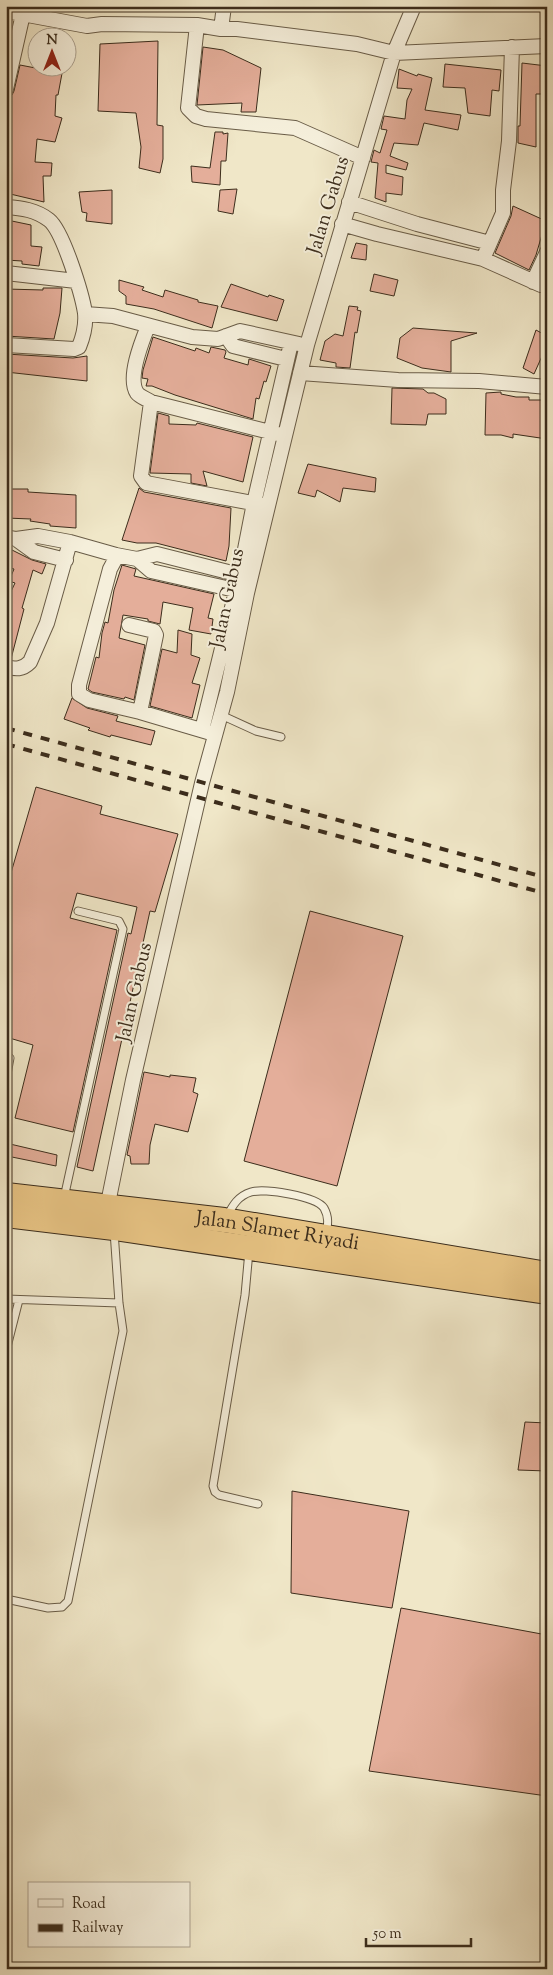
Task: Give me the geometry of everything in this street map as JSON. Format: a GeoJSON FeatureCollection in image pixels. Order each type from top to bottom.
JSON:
{"type":"FeatureCollection","features":[{"type":"Feature","properties":{"kind":"highway","name":"Jalan Slamet Riyadi"},"geometry":{"type":"LineString","coordinates":[[6,1195],[63,1202],[108,1221],[249,1248],[547,1292]]}},
{"type":"Feature","properties":{"kind":"highway","name":"Jalan Slamet Riyadi"},"geometry":{"type":"LineString","coordinates":[[6,1215],[108,1221],[224,1220],[547,1274]]}},
{"type":"Feature","properties":{"kind":"street"},"geometry":{"type":"LineString","coordinates":[[221,29],[224,6]]}},
{"type":"Feature","properties":{"kind":"street","name":"Jalan Gabus"},"geometry":{"type":"LineString","coordinates":[[260,504],[286,435],[307,345],[394,53],[414,6]]}},
{"type":"Feature","properties":{"kind":"street"},"geometry":{"type":"LineString","coordinates":[[6,10],[87,26],[102,24],[197,25],[221,29],[236,28],[357,44],[394,53],[547,46]]}},
{"type":"Feature","properties":{"kind":"street"},"geometry":{"type":"LineString","coordinates":[[6,89],[23,14]]}},
{"type":"Feature","properties":{"kind":"street"},"geometry":{"type":"LineString","coordinates":[[197,25],[188,108],[196,116],[206,119],[295,128],[363,158]]}},
{"type":"Feature","properties":{"kind":"street"},"geometry":{"type":"LineString","coordinates":[[483,259],[504,207],[503,190],[509,141],[512,47]]}},
{"type":"Feature","properties":{"kind":"street"},"geometry":{"type":"LineString","coordinates":[[349,202],[417,224],[490,243]]}},
{"type":"Feature","properties":{"kind":"street"},"geometry":{"type":"LineString","coordinates":[[6,207],[29,209],[50,221],[56,227],[69,256],[76,281],[92,314],[80,347],[74,349],[6,344]]}},
{"type":"Feature","properties":{"kind":"street"},"geometry":{"type":"LineString","coordinates":[[342,224],[483,259],[533,282],[547,285]]}},
{"type":"Feature","properties":{"kind":"street"},"geometry":{"type":"LineString","coordinates":[[533,282],[547,252]]}},
{"type":"Feature","properties":{"kind":"street"},"geometry":{"type":"LineString","coordinates":[[6,273],[76,281]]}},
{"type":"Feature","properties":{"kind":"street"},"geometry":{"type":"LineString","coordinates":[[92,314],[114,316],[192,337],[218,339],[240,331],[307,345]]}},
{"type":"Feature","properties":{"kind":"street"},"geometry":{"type":"LineString","coordinates":[[148,326],[140,346],[136,364],[134,385],[138,394],[151,402],[286,435]]}},
{"type":"Feature","properties":{"kind":"street"},"geometry":{"type":"LineString","coordinates":[[226,336],[233,346],[286,359]]}},
{"type":"Feature","properties":{"kind":"street"},"geometry":{"type":"LineString","coordinates":[[202,730],[246,576],[260,504],[270,432],[291,343]]}},
{"type":"Feature","properties":{"kind":"street"},"geometry":{"type":"LineString","coordinates":[[300,373],[398,380],[479,381],[547,387]]}},
{"type":"Feature","properties":{"kind":"street"},"geometry":{"type":"LineString","coordinates":[[151,402],[142,476],[146,483],[260,504]]}},
{"type":"Feature","properties":{"kind":"street"},"geometry":{"type":"LineString","coordinates":[[11,538],[38,536],[137,559],[157,554],[246,576]]}},
{"type":"Feature","properties":{"kind":"street"},"geometry":{"type":"LineString","coordinates":[[11,538],[34,552],[66,560]]}},
{"type":"Feature","properties":{"kind":"street"},"geometry":{"type":"LineString","coordinates":[[6,667],[20,669],[30,662],[47,623],[70,542]]}},
{"type":"Feature","properties":{"kind":"street"},"geometry":{"type":"LineString","coordinates":[[116,555],[110,569],[78,694],[89,700],[140,712],[216,734]]}},
{"type":"Feature","properties":{"kind":"street"},"geometry":{"type":"LineString","coordinates":[[137,559],[151,571],[242,592]]}},
{"type":"Feature","properties":{"kind":"street","name":"Jalan Gabus"},"geometry":{"type":"LineString","coordinates":[[108,1221],[133,1080],[202,783],[221,716],[242,592]]}},
{"type":"Feature","properties":{"kind":"street"},"geometry":{"type":"LineString","coordinates":[[129,625],[154,630],[156,635],[140,712]]}},
{"type":"Feature","properties":{"kind":"lane"},"geometry":{"type":"LineString","coordinates":[[221,716],[256,731],[281,738]]}},
{"type":"Feature","properties":{"kind":"lane"},"geometry":{"type":"LineString","coordinates":[[63,1202],[123,929],[118,920],[78,911]]}},
{"type":"Feature","properties":{"kind":"lane"},"geometry":{"type":"LineString","coordinates":[[6,1080],[10,1058]]}},
{"type":"Feature","properties":{"kind":"lane"},"geometry":{"type":"LineString","coordinates":[[224,1220],[236,1201],[242,1197],[257,1190],[272,1191],[316,1200],[323,1207],[328,1219],[326,1238]]}},
{"type":"Feature","properties":{"kind":"lane"},"geometry":{"type":"LineString","coordinates":[[6,1598],[48,1608],[62,1608],[68,1601],[120,1355],[123,1331],[108,1221]]}},
{"type":"Feature","properties":{"kind":"lane"},"geometry":{"type":"LineString","coordinates":[[249,1248],[245,1295],[213,1486],[214,1492],[219,1495],[258,1504]]}},
{"type":"Feature","properties":{"kind":"lane"},"geometry":{"type":"LineString","coordinates":[[6,1298],[119,1303]]}},
{"type":"Feature","properties":{"kind":"lane"},"geometry":{"type":"LineString","coordinates":[[6,1351],[19,1300]]}},
{"type":"Feature","properties":{"kind":"building"},"geometry":{"type":"Polygon","coordinates":[[[158,41],[157,125],[163,126],[163,159],[160,173],[139,168],[141,147],[136,113],[98,111],[100,44],[158,41]]]}},
{"type":"Feature","properties":{"kind":"building"},"geometry":{"type":"Polygon","coordinates":[[[203,47],[223,50],[261,68],[256,112],[241,112],[242,103],[197,105],[203,47]]]}},
{"type":"Feature","properties":{"kind":"building"},"geometry":{"type":"Polygon","coordinates":[[[522,63],[547,66],[547,94],[536,94],[536,147],[518,143],[522,63]]]}},
{"type":"Feature","properties":{"kind":"building"},"geometry":{"type":"Polygon","coordinates":[[[445,64],[501,70],[499,91],[492,90],[490,116],[468,113],[465,88],[443,87],[445,64]]]}},
{"type":"Feature","properties":{"kind":"building"},"geometry":{"type":"Polygon","coordinates":[[[20,65],[28,67],[28,78],[61,78],[58,95],[56,95],[55,116],[62,118],[55,142],[37,139],[35,162],[52,163],[51,176],[43,176],[44,202],[6,193],[7,97],[12,95],[20,65]]]}},
{"type":"Feature","properties":{"kind":"building"},"geometry":{"type":"Polygon","coordinates":[[[399,69],[417,76],[418,74],[432,78],[425,110],[461,115],[458,130],[424,123],[418,145],[394,143],[390,156],[408,163],[406,170],[386,165],[386,173],[403,177],[402,195],[386,193],[386,202],[375,198],[378,163],[371,162],[374,150],[380,153],[387,130],[381,129],[384,116],[405,119],[407,100],[412,89],[397,88],[399,69]]]}},
{"type":"Feature","properties":{"kind":"building"},"geometry":{"type":"Polygon","coordinates":[[[215,132],[228,133],[226,161],[221,161],[220,185],[192,182],[191,166],[210,168],[215,132]]]}},
{"type":"Feature","properties":{"kind":"building"},"geometry":{"type":"Polygon","coordinates":[[[237,189],[233,214],[218,211],[220,190],[237,189]]]}},
{"type":"Feature","properties":{"kind":"building"},"geometry":{"type":"Polygon","coordinates":[[[112,190],[112,224],[86,221],[87,213],[82,212],[79,192],[112,190]]]}},
{"type":"Feature","properties":{"kind":"building"},"geometry":{"type":"Polygon","coordinates":[[[513,206],[546,221],[536,255],[529,270],[495,253],[511,216],[513,206]]]}},
{"type":"Feature","properties":{"kind":"building"},"geometry":{"type":"Polygon","coordinates":[[[7,220],[31,225],[31,246],[42,247],[39,266],[22,264],[22,261],[6,260],[7,220]]]}},
{"type":"Feature","properties":{"kind":"building"},"geometry":{"type":"Polygon","coordinates":[[[356,243],[367,245],[366,260],[351,258],[356,243]]]}},
{"type":"Feature","properties":{"kind":"building"},"geometry":{"type":"Polygon","coordinates":[[[374,274],[398,280],[394,296],[370,291],[374,274]]]}},
{"type":"Feature","properties":{"kind":"building"},"geometry":{"type":"Polygon","coordinates":[[[119,280],[144,287],[142,290],[163,297],[165,290],[198,300],[198,302],[218,306],[212,328],[154,309],[126,304],[126,296],[119,291],[119,280]]]}},
{"type":"Feature","properties":{"kind":"building"},"geometry":{"type":"Polygon","coordinates":[[[231,284],[268,297],[269,295],[284,300],[277,321],[221,307],[231,284]]]}},
{"type":"Feature","properties":{"kind":"building"},"geometry":{"type":"Polygon","coordinates":[[[43,288],[62,288],[60,313],[54,339],[6,336],[6,289],[43,290],[43,288]]]}},
{"type":"Feature","properties":{"kind":"building"},"geometry":{"type":"Polygon","coordinates":[[[349,306],[358,307],[357,310],[361,311],[357,333],[355,332],[350,368],[336,367],[336,363],[320,360],[325,341],[335,334],[343,336],[349,306]]]}},
{"type":"Feature","properties":{"kind":"building"},"geometry":{"type":"Polygon","coordinates":[[[413,328],[477,333],[451,341],[451,372],[422,368],[397,358],[400,338],[413,328]]]}},
{"type":"Feature","properties":{"kind":"building"},"geometry":{"type":"Polygon","coordinates":[[[536,330],[547,336],[547,345],[534,374],[523,368],[536,330]]]}},
{"type":"Feature","properties":{"kind":"building"},"geometry":{"type":"Polygon","coordinates":[[[153,337],[195,351],[196,348],[209,353],[211,347],[225,350],[224,358],[248,365],[249,359],[271,366],[259,399],[256,398],[253,419],[152,386],[146,386],[148,379],[142,378],[143,370],[153,337]]]}},
{"type":"Feature","properties":{"kind":"building"},"geometry":{"type":"Polygon","coordinates":[[[6,354],[73,358],[87,356],[87,381],[6,372],[6,354]]]}},
{"type":"Feature","properties":{"kind":"building"},"geometry":{"type":"Polygon","coordinates":[[[392,388],[423,389],[428,393],[434,393],[446,399],[446,414],[428,414],[426,425],[391,424],[392,388]]]}},
{"type":"Feature","properties":{"kind":"building"},"geometry":{"type":"Polygon","coordinates":[[[501,392],[501,394],[516,397],[529,397],[529,400],[547,400],[547,439],[513,434],[513,438],[501,435],[485,435],[486,393],[501,392]]]}},
{"type":"Feature","properties":{"kind":"building"},"geometry":{"type":"Polygon","coordinates":[[[158,413],[169,416],[169,424],[196,425],[197,423],[253,437],[243,482],[203,471],[207,486],[191,483],[191,474],[150,473],[158,413]]]}},
{"type":"Feature","properties":{"kind":"building"},"geometry":{"type":"Polygon","coordinates":[[[308,464],[376,478],[375,492],[343,488],[340,502],[317,490],[315,497],[298,493],[308,464]]]}},
{"type":"Feature","properties":{"kind":"building"},"geometry":{"type":"Polygon","coordinates":[[[139,488],[144,492],[231,508],[229,546],[226,561],[156,543],[137,543],[122,540],[139,488]]]}},
{"type":"Feature","properties":{"kind":"building"},"geometry":{"type":"Polygon","coordinates":[[[6,489],[28,489],[28,492],[76,495],[76,528],[50,526],[50,524],[30,521],[31,519],[6,518],[6,489]]]}},
{"type":"Feature","properties":{"kind":"building"},"geometry":{"type":"Polygon","coordinates":[[[12,550],[32,560],[46,564],[42,574],[33,570],[22,608],[24,609],[11,659],[6,658],[6,602],[15,583],[9,581],[14,569],[6,567],[6,558],[12,550]]]}},
{"type":"Feature","properties":{"kind":"building"},"geometry":{"type":"Polygon","coordinates":[[[122,565],[136,569],[134,576],[214,594],[208,618],[213,619],[211,634],[189,630],[193,608],[163,602],[160,624],[148,621],[148,619],[123,615],[119,638],[145,645],[134,700],[92,692],[88,689],[96,657],[99,658],[102,633],[105,622],[108,623],[114,590],[122,565]]]}},
{"type":"Feature","properties":{"kind":"building"},"geometry":{"type":"Polygon","coordinates":[[[178,630],[192,634],[191,655],[200,658],[192,683],[200,685],[192,718],[150,706],[162,649],[177,653],[178,630]]]}},
{"type":"Feature","properties":{"kind":"building"},"geometry":{"type":"Polygon","coordinates":[[[72,698],[87,708],[118,716],[116,721],[155,731],[151,745],[111,735],[110,737],[64,719],[72,698]]]}},
{"type":"Feature","properties":{"kind":"building"},"geometry":{"type":"Polygon","coordinates":[[[36,787],[102,806],[100,814],[178,834],[155,912],[150,911],[93,1171],[77,1167],[128,933],[131,934],[137,907],[77,893],[70,918],[117,930],[73,1132],[15,1118],[33,1045],[6,1037],[6,890],[36,787]]]}},
{"type":"Feature","properties":{"kind":"building"},"geometry":{"type":"Polygon","coordinates":[[[310,911],[403,936],[337,1186],[244,1161],[310,911]]]}},
{"type":"Feature","properties":{"kind":"building"},"geometry":{"type":"Polygon","coordinates":[[[144,1072],[170,1077],[170,1075],[196,1078],[193,1092],[198,1094],[188,1132],[155,1124],[150,1145],[149,1164],[131,1164],[130,1156],[127,1155],[144,1072]]]}},
{"type":"Feature","properties":{"kind":"building"},"geometry":{"type":"Polygon","coordinates":[[[10,1144],[57,1155],[56,1166],[7,1156],[10,1144]]]}},
{"type":"Feature","properties":{"kind":"building"},"geometry":{"type":"Polygon","coordinates":[[[525,1422],[547,1423],[547,1471],[518,1470],[525,1422]]]}},
{"type":"Feature","properties":{"kind":"building"},"geometry":{"type":"Polygon","coordinates":[[[292,1491],[409,1511],[392,1608],[291,1593],[292,1491]]]}},
{"type":"Feature","properties":{"kind":"building"},"geometry":{"type":"Polygon","coordinates":[[[401,1608],[547,1635],[547,1796],[369,1771],[401,1608]]]}},
{"type":"Feature","properties":{"kind":"railway"},"geometry":{"type":"LineString","coordinates":[[6,728],[547,878]]}},
{"type":"Feature","properties":{"kind":"railway"},"geometry":{"type":"LineString","coordinates":[[6,744],[547,894]]}}]}
